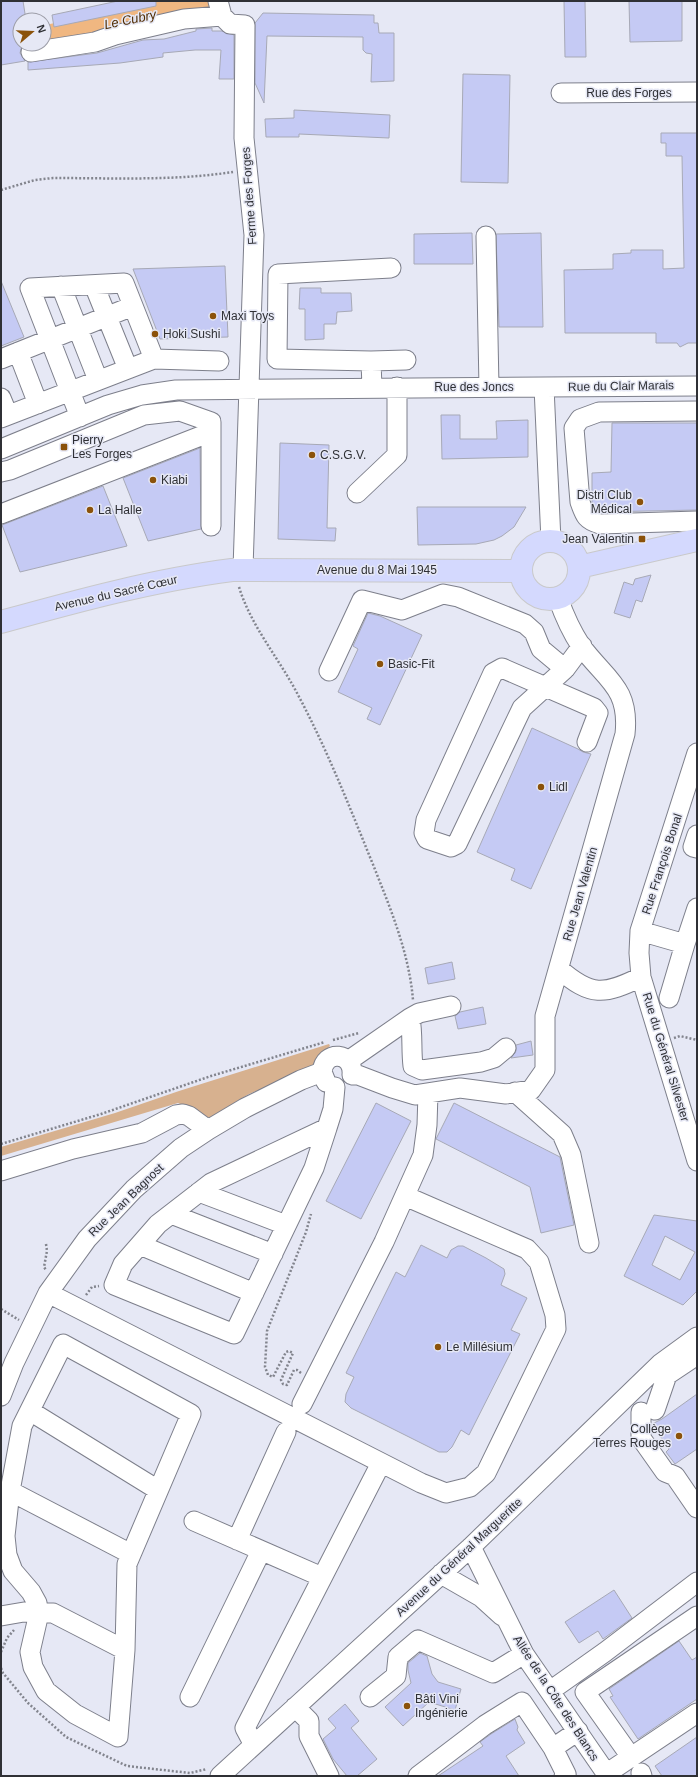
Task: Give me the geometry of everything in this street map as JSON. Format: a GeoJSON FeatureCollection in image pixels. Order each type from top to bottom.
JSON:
{"type":"FeatureCollection","features":[{"type":"Feature","properties":{"kind":"main road"},"geometry":{"type":"LineString","coordinates":[[551,540],[561,543],[574,552],[579,567],[577,582],[567,594],[558,598],[546,599],[533,594],[524,583],[521,571],[522,560],[531,547],[538,543],[551,540]]}},
{"type":"Feature","properties":{"kind":"main road"},"geometry":{"type":"LineString","coordinates":[[579,567],[697,540]]}},
{"type":"Feature","properties":{"kind":"main road","name":"Avenue du 8 Mai 1945"},"geometry":{"type":"LineString","coordinates":[[237,569],[521,571]]}},
{"type":"Feature","properties":{"kind":"main road","name":"Avenue du Sacré Cœur"},"geometry":{"type":"LineString","coordinates":[[1,622],[102,595],[197,574],[237,569]]}},
{"type":"Feature","properties":{"kind":"street","name":"Ferme des Forges"},"geometry":{"type":"LineString","coordinates":[[220,8],[230,24],[246,25],[244,138],[252,204],[254,236],[249,390],[237,569]]}},
{"type":"Feature","properties":{"kind":"street"},"geometry":{"type":"LineString","coordinates":[[52,49],[95,42],[116,35],[184,19],[220,8]]}},
{"type":"Feature","properties":{"kind":"street","name":"Rue des Forges"},"geometry":{"type":"LineString","coordinates":[[561,93],[697,92]]}},
{"type":"Feature","properties":{"kind":"street"},"geometry":{"type":"LineString","coordinates":[[486,236],[489,387]]}},
{"type":"Feature","properties":{"kind":"street"},"geometry":{"type":"LineString","coordinates":[[391,268],[278,274],[277,359],[371,361],[406,360]]}},
{"type":"Feature","properties":{"kind":"street"},"geometry":{"type":"LineString","coordinates":[[80,417],[69,392],[30,288],[124,283],[154,359]]}},
{"type":"Feature","properties":{"kind":"street"},"geometry":{"type":"LineString","coordinates":[[94,285],[128,369]]}},
{"type":"Feature","properties":{"kind":"street"},"geometry":{"type":"LineString","coordinates":[[61,286],[98,380]]}},
{"type":"Feature","properties":{"kind":"street"},"geometry":{"type":"LineString","coordinates":[[38,404],[10,356],[133,306]]}},
{"type":"Feature","properties":{"kind":"street"},"geometry":{"type":"LineString","coordinates":[[3,410],[38,404],[154,359],[218,361]]}},
{"type":"Feature","properties":{"kind":"street"},"geometry":{"type":"LineString","coordinates":[[371,361],[372,388]]}},
{"type":"Feature","properties":{"kind":"street","name":"Rue du Clair Marais"},"geometry":{"type":"LineString","coordinates":[[544,387],[697,386]]}},
{"type":"Feature","properties":{"kind":"street"},"geometry":{"type":"LineString","coordinates":[[357,493],[397,455],[397,387]]}},
{"type":"Feature","properties":{"kind":"street"},"geometry":{"type":"LineString","coordinates":[[544,387],[551,540]]}},
{"type":"Feature","properties":{"kind":"street","name":"Rue des Joncs"},"geometry":{"type":"LineString","coordinates":[[1,449],[108,405],[142,395],[176,390],[544,387]]}},
{"type":"Feature","properties":{"kind":"street"},"geometry":{"type":"LineString","coordinates":[[599,412],[600,387]]}},
{"type":"Feature","properties":{"kind":"street"},"geometry":{"type":"LineString","coordinates":[[697,410],[599,412],[580,420],[574,428],[580,502],[584,513],[590,521],[600,524],[697,521]]}},
{"type":"Feature","properties":{"kind":"street"},"geometry":{"type":"LineString","coordinates":[[1,472],[10,470],[144,415],[180,411],[211,422],[211,526]]}},
{"type":"Feature","properties":{"kind":"street"},"geometry":{"type":"LineString","coordinates":[[1,514],[211,432]]}},
{"type":"Feature","properties":{"kind":"street"},"geometry":{"type":"LineString","coordinates":[[329,671],[362,600],[402,610],[443,594],[458,597],[525,624],[534,632],[541,649],[565,669]]}},
{"type":"Feature","properties":{"kind":"street","name":"Rue Jean Valentin"},"geometry":{"type":"LineString","coordinates":[[422,1094],[460,1088],[506,1094],[531,1090],[545,1070],[545,1016],[625,734],[626,721],[625,706],[618,689],[582,646],[569,624],[558,598]]}},
{"type":"Feature","properties":{"kind":"street"},"geometry":{"type":"LineString","coordinates":[[582,646],[565,669],[543,688],[522,708],[457,844],[450,847],[427,839],[424,833],[426,820],[493,673],[502,668],[543,688],[594,708],[598,713],[587,742]]}},
{"type":"Feature","properties":{"kind":"street","name":"Rue François Bonal"},"geometry":{"type":"LineString","coordinates":[[641,976],[639,953],[640,931],[693,777],[697,753]]}},
{"type":"Feature","properties":{"kind":"street"},"geometry":{"type":"LineString","coordinates":[[697,835],[694,847],[697,848]]}},
{"type":"Feature","properties":{"kind":"street"},"geometry":{"type":"LineString","coordinates":[[669,998],[697,908]]}},
{"type":"Feature","properties":{"kind":"street"},"geometry":{"type":"LineString","coordinates":[[640,931],[685,944]]}},
{"type":"Feature","properties":{"kind":"street"},"geometry":{"type":"LineString","coordinates":[[559,969],[574,982],[595,991],[618,988],[641,976]]}},
{"type":"Feature","properties":{"kind":"street","name":"Rue du Général Silvester"},"geometry":{"type":"LineString","coordinates":[[641,976],[697,1161]]}},
{"type":"Feature","properties":{"kind":"street"},"geometry":{"type":"LineString","coordinates":[[302,1404],[384,1242],[405,1196],[423,1155],[427,1126],[422,1094],[392,1088],[358,1075],[350,1068],[339,1056],[329,1058],[325,1062],[322,1072],[326,1082],[335,1086],[345,1084],[350,1068],[412,1017],[419,1013],[451,1006]]}},
{"type":"Feature","properties":{"kind":"street"},"geometry":{"type":"LineString","coordinates":[[412,1017],[413,1066],[422,1070],[481,1062],[494,1058],[506,1048]]}},
{"type":"Feature","properties":{"kind":"street","name":"Rue Jean Bagnost"},"geometry":{"type":"LineString","coordinates":[[1,1396],[48,1284],[86,1238],[134,1189],[181,1148],[208,1130],[245,1108],[301,1080],[322,1072]]}},
{"type":"Feature","properties":{"kind":"street"},"geometry":{"type":"LineString","coordinates":[[327,1128],[211,1183],[158,1224],[122,1264],[114,1285],[234,1334],[314,1168],[327,1128],[333,1109],[335,1086]]}},
{"type":"Feature","properties":{"kind":"street"},"geometry":{"type":"LineString","coordinates":[[515,1092],[562,1134],[571,1155],[589,1243]]}},
{"type":"Feature","properties":{"kind":"street"},"geometry":{"type":"LineString","coordinates":[[1,1171],[73,1149],[142,1133],[176,1115],[182,1114],[189,1116],[208,1130]]}},
{"type":"Feature","properties":{"kind":"street"},"geometry":{"type":"LineString","coordinates":[[199,1192],[286,1225]]}},
{"type":"Feature","properties":{"kind":"street"},"geometry":{"type":"LineString","coordinates":[[48,1284],[381,1463],[421,1483],[446,1493],[470,1487],[486,1472],[556,1330],[555,1315],[539,1262],[527,1249],[405,1196]]}},
{"type":"Feature","properties":{"kind":"street"},"geometry":{"type":"LineString","coordinates":[[171,1214],[273,1254]]}},
{"type":"Feature","properties":{"kind":"street"},"geometry":{"type":"LineString","coordinates":[[140,1245],[254,1293]]}},
{"type":"Feature","properties":{"kind":"street","name":"Avenue du Général Margueritte"},"geometry":{"type":"LineString","coordinates":[[220,1776],[471,1547],[660,1364],[697,1337]]}},
{"type":"Feature","properties":{"kind":"street"},"geometry":{"type":"LineString","coordinates":[[63,1344],[191,1414],[158,1490],[127,1564],[125,1650],[118,1738],[75,1714],[46,1691],[33,1667],[30,1652],[39,1613],[37,1603],[31,1592],[13,1571],[7,1555],[5,1536],[10,1491],[22,1426],[63,1344]]}},
{"type":"Feature","properties":{"kind":"street"},"geometry":{"type":"LineString","coordinates":[[697,1355],[667,1375],[648,1411],[641,1438],[665,1472],[675,1476],[697,1508]]}},
{"type":"Feature","properties":{"kind":"street"},"geometry":{"type":"LineString","coordinates":[[30,1410],[158,1490]]}},
{"type":"Feature","properties":{"kind":"street"},"geometry":{"type":"LineString","coordinates":[[238,1540],[286,1432]]}},
{"type":"Feature","properties":{"kind":"street"},"geometry":{"type":"LineString","coordinates":[[254,1746],[245,1728],[381,1463]]}},
{"type":"Feature","properties":{"kind":"street"},"geometry":{"type":"LineString","coordinates":[[10,1491],[131,1554]]}},
{"type":"Feature","properties":{"kind":"street"},"geometry":{"type":"LineString","coordinates":[[194,1521],[322,1577]]}},
{"type":"Feature","properties":{"kind":"street","name":"Allée de la Côte des Blancs"},"geometry":{"type":"LineString","coordinates":[[471,1547],[524,1654],[607,1775]]}},
{"type":"Feature","properties":{"kind":"street"},"geometry":{"type":"LineString","coordinates":[[190,1697],[261,1551]]}},
{"type":"Feature","properties":{"kind":"street","name":"Allée de la Côte des Blancs"},"geometry":{"type":"LineString","coordinates":[[441,1574],[481,1597],[506,1619]]}},
{"type":"Feature","properties":{"kind":"street"},"geometry":{"type":"LineString","coordinates":[[550,1691],[611,1648],[697,1582]]}},
{"type":"Feature","properties":{"kind":"street"},"geometry":{"type":"LineString","coordinates":[[1,1616],[24,1612],[53,1613],[125,1650]]}},
{"type":"Feature","properties":{"kind":"street"},"geometry":{"type":"LineString","coordinates":[[631,1757],[586,1692],[697,1616]]}},
{"type":"Feature","properties":{"kind":"street"},"geometry":{"type":"LineString","coordinates":[[370,1697],[396,1676],[398,1657],[418,1640],[493,1673],[524,1654]]}},
{"type":"Feature","properties":{"kind":"street"},"geometry":{"type":"LineString","coordinates":[[418,1776],[485,1725],[522,1702],[553,1748],[566,1774],[564,1776]]}},
{"type":"Feature","properties":{"kind":"street"},"geometry":{"type":"LineString","coordinates":[[295,1707],[309,1721],[309,1736],[329,1776]]}},
{"type":"Feature","properties":{"kind":"street"},"geometry":{"type":"LineString","coordinates":[[607,1775],[631,1757],[697,1713]]}},
{"type":"Feature","properties":{"kind":"street"},"geometry":{"type":"LineString","coordinates":[[553,1748],[578,1731]]}},
{"type":"Feature","properties":{"kind":"path"},"geometry":{"type":"LineString","coordinates":[[1,190],[35,180],[53,178],[182,177],[212,175],[247,169]]}},
{"type":"Feature","properties":{"kind":"path"},"geometry":{"type":"LineString","coordinates":[[237,569],[240,590],[262,636],[292,683],[328,754],[386,896],[409,967],[412,1017]]}},
{"type":"Feature","properties":{"kind":"path"},"geometry":{"type":"LineString","coordinates":[[1,1144],[101,1114],[211,1076],[309,1046],[360,1033]]}},
{"type":"Feature","properties":{"kind":"path"},"geometry":{"type":"LineString","coordinates":[[661,1042],[680,1036],[697,1040]]}},
{"type":"Feature","properties":{"kind":"path"},"geometry":{"type":"LineString","coordinates":[[298,1379],[301,1374],[297,1370],[294,1370],[286,1385],[283,1384],[281,1380],[293,1353],[289,1351],[286,1352],[273,1377],[268,1375],[265,1368],[267,1331],[306,1232],[312,1209]]}},
{"type":"Feature","properties":{"kind":"path"},"geometry":{"type":"LineString","coordinates":[[46,1244],[47,1251],[44,1266],[48,1272],[48,1284]]}},
{"type":"Feature","properties":{"kind":"path"},"geometry":{"type":"LineString","coordinates":[[1,1309],[21,1321]]}},
{"type":"Feature","properties":{"kind":"shaded area"},"geometry":{"type":"Polygon","coordinates":[[[329,1044],[330,1046],[322,1053],[314,1067],[249,1094],[209,1118],[178,1103],[1,1156],[1,1147],[115,1113],[179,1091],[329,1044]]]}},
{"type":"Feature","properties":{"kind":"building"},"geometry":{"type":"Polygon","coordinates":[[[1,1],[23,1],[25,12],[12,12],[12,52],[20,52],[25,61],[1,65],[1,1]]]}},
{"type":"Feature","properties":{"kind":"building"},"geometry":{"type":"Polygon","coordinates":[[[118,1],[156,1],[156,6],[54,27],[52,15],[118,1]]]}},
{"type":"Feature","properties":{"kind":"building"},"geometry":{"type":"Polygon","coordinates":[[[564,1],[585,1],[586,57],[565,57],[564,1]]]}},
{"type":"Feature","properties":{"kind":"building"},"geometry":{"type":"Polygon","coordinates":[[[629,1],[682,1],[682,41],[630,42],[629,1]]]}},
{"type":"Feature","properties":{"kind":"building"},"geometry":{"type":"Polygon","coordinates":[[[263,13],[374,15],[374,23],[378,23],[379,33],[394,33],[394,81],[371,82],[372,54],[366,53],[363,50],[363,37],[267,36],[264,103],[255,83],[255,23],[263,13]]]}},
{"type":"Feature","properties":{"kind":"building"},"geometry":{"type":"Polygon","coordinates":[[[212,28],[212,31],[222,31],[234,35],[234,79],[219,79],[221,50],[195,50],[163,53],[163,57],[120,63],[28,70],[28,62],[97,53],[143,40],[164,39],[196,31],[196,29],[212,28]]]}},
{"type":"Feature","properties":{"kind":"building"},"geometry":{"type":"Polygon","coordinates":[[[463,74],[510,75],[508,183],[461,182],[463,74]]]}},
{"type":"Feature","properties":{"kind":"building"},"geometry":{"type":"Polygon","coordinates":[[[294,110],[390,115],[389,138],[299,134],[299,137],[266,137],[265,119],[294,118],[294,110]]]}},
{"type":"Feature","properties":{"kind":"building"},"geometry":{"type":"Polygon","coordinates":[[[661,133],[697,133],[697,343],[688,343],[680,347],[677,343],[656,343],[656,333],[565,333],[564,270],[613,269],[613,254],[631,253],[631,250],[663,250],[663,269],[684,268],[682,156],[666,156],[666,143],[661,143],[661,133]]]}},
{"type":"Feature","properties":{"kind":"building"},"geometry":{"type":"Polygon","coordinates":[[[472,233],[473,264],[414,264],[414,234],[472,233]]]}},
{"type":"Feature","properties":{"kind":"building"},"geometry":{"type":"Polygon","coordinates":[[[541,233],[543,327],[499,327],[496,234],[541,233]]]}},
{"type":"Feature","properties":{"kind":"building"},"geometry":{"type":"Polygon","coordinates":[[[225,266],[228,337],[160,339],[133,269],[225,266]]]}},
{"type":"Feature","properties":{"kind":"building"},"geometry":{"type":"Polygon","coordinates":[[[1,281],[24,337],[1,346],[1,281]]]}},
{"type":"Feature","properties":{"kind":"building"},"geometry":{"type":"Polygon","coordinates":[[[300,288],[321,288],[321,293],[351,293],[352,311],[337,312],[336,324],[324,324],[324,339],[305,340],[305,309],[299,309],[300,288]]]}},
{"type":"Feature","properties":{"kind":"building"},"geometry":{"type":"Polygon","coordinates":[[[441,415],[460,415],[460,439],[497,439],[496,421],[528,420],[528,457],[442,459],[441,415]]]}},
{"type":"Feature","properties":{"kind":"building"},"geometry":{"type":"Polygon","coordinates":[[[612,423],[697,423],[697,510],[599,512],[595,510],[592,504],[592,473],[611,472],[612,423]]]}},
{"type":"Feature","properties":{"kind":"building"},"geometry":{"type":"Polygon","coordinates":[[[280,443],[329,445],[327,528],[336,528],[335,541],[278,539],[280,443]]]}},
{"type":"Feature","properties":{"kind":"building"},"geometry":{"type":"Polygon","coordinates":[[[200,448],[201,529],[148,541],[123,478],[200,448]]]}},
{"type":"Feature","properties":{"kind":"building"},"geometry":{"type":"Polygon","coordinates":[[[103,486],[127,546],[20,572],[2,525],[103,486]]]}},
{"type":"Feature","properties":{"kind":"building"},"geometry":{"type":"Polygon","coordinates":[[[417,507],[526,507],[514,527],[494,540],[476,544],[418,545],[417,507]]]}},
{"type":"Feature","properties":{"kind":"building"},"geometry":{"type":"Polygon","coordinates":[[[651,575],[642,602],[636,600],[630,618],[614,613],[624,582],[633,585],[635,579],[651,575]]]}},
{"type":"Feature","properties":{"kind":"building","name":"Basic-Fit"},"geometry":{"type":"Polygon","coordinates":[[[368,613],[380,616],[422,635],[380,725],[367,719],[372,708],[338,692],[358,649],[353,646],[368,613]]]}},
{"type":"Feature","properties":{"kind":"building"},"geometry":{"type":"Polygon","coordinates":[[[532,728],[583,752],[591,754],[531,889],[511,880],[515,869],[477,852],[532,728]]]}},
{"type":"Feature","properties":{"kind":"building"},"geometry":{"type":"Polygon","coordinates":[[[452,962],[455,979],[428,984],[425,968],[452,962]]]}},
{"type":"Feature","properties":{"kind":"building"},"geometry":{"type":"Polygon","coordinates":[[[483,1007],[486,1024],[458,1029],[455,1016],[460,1012],[483,1007]]]}},
{"type":"Feature","properties":{"kind":"building"},"geometry":{"type":"Polygon","coordinates":[[[531,1041],[533,1055],[511,1058],[516,1051],[516,1045],[531,1041]]]}},
{"type":"Feature","properties":{"kind":"building"},"geometry":{"type":"Polygon","coordinates":[[[376,1103],[411,1121],[361,1219],[326,1201],[376,1103]]]}},
{"type":"Feature","properties":{"kind":"building"},"geometry":{"type":"Polygon","coordinates":[[[454,1103],[560,1157],[574,1225],[541,1233],[530,1187],[436,1139],[454,1103]]]}},
{"type":"Feature","properties":{"kind":"building"},"geometry":{"type":"Polygon","coordinates":[[[654,1215],[697,1221],[697,1291],[683,1305],[624,1276],[654,1215]],[[665,1236],[652,1265],[680,1280],[695,1252],[665,1236]]]}},
{"type":"Feature","properties":{"kind":"building","name":"Le Millésium"},"geometry":{"type":"Polygon","coordinates":[[[421,1245],[447,1258],[451,1250],[458,1246],[463,1246],[504,1269],[505,1274],[501,1285],[527,1298],[511,1330],[520,1334],[469,1435],[461,1430],[452,1447],[447,1452],[439,1452],[351,1408],[345,1402],[346,1394],[354,1377],[346,1373],[396,1272],[405,1277],[421,1245]]]}},
{"type":"Feature","properties":{"kind":"building","name":"Collège Terres Rouges"},"geometry":{"type":"Polygon","coordinates":[[[697,1394],[697,1449],[675,1464],[666,1452],[669,1449],[652,1424],[662,1419],[697,1394]]]}},
{"type":"Feature","properties":{"kind":"building"},"geometry":{"type":"Polygon","coordinates":[[[614,1590],[632,1618],[603,1639],[598,1631],[579,1643],[565,1622],[614,1590]]]}},
{"type":"Feature","properties":{"kind":"building"},"geometry":{"type":"Polygon","coordinates":[[[679,1641],[692,1660],[697,1657],[697,1699],[638,1739],[610,1697],[613,1696],[609,1689],[679,1641]]]}},
{"type":"Feature","properties":{"kind":"building"},"geometry":{"type":"Polygon","coordinates":[[[420,1653],[427,1656],[432,1674],[438,1682],[461,1689],[455,1710],[429,1702],[403,1726],[385,1707],[411,1683],[408,1663],[420,1653]]]}},
{"type":"Feature","properties":{"kind":"building"},"geometry":{"type":"Polygon","coordinates":[[[345,1704],[359,1721],[351,1728],[377,1759],[357,1776],[347,1776],[333,1759],[323,1739],[336,1728],[328,1719],[345,1704]]]}},
{"type":"Feature","properties":{"kind":"building"},"geometry":{"type":"Polygon","coordinates":[[[515,1719],[518,1727],[517,1730],[525,1743],[506,1756],[519,1776],[438,1776],[483,1746],[480,1742],[515,1719]]]}},
{"type":"Feature","properties":{"kind":"building"},"geometry":{"type":"Polygon","coordinates":[[[697,1737],[697,1776],[662,1776],[655,1766],[697,1737]]]}},
{"type":"Feature","properties":{"kind":"waterway","name":"Le Cubry"},"geometry":{"type":"LineString","coordinates":[[52,35],[216,1]]}},
{"type":"Feature","properties":{"kind":"place","name":"Maxi Toys"},"geometry":{"type":"Point","coordinates":[213,316]}},
{"type":"Feature","properties":{"kind":"place","name":"Hoki Sushi"},"geometry":{"type":"Point","coordinates":[155,334]}},
{"type":"Feature","properties":{"kind":"place","name":"Pierry Les Forges"},"geometry":{"type":"Point","coordinates":[64,447]}},
{"type":"Feature","properties":{"kind":"place","name":"C.S.G.V."},"geometry":{"type":"Point","coordinates":[312,455]}},
{"type":"Feature","properties":{"kind":"place","name":"Kiabi"},"geometry":{"type":"Point","coordinates":[153,480]}},
{"type":"Feature","properties":{"kind":"place","name":"Distri Club Médical"},"geometry":{"type":"Point","coordinates":[640,502]}},
{"type":"Feature","properties":{"kind":"place","name":"La Halle"},"geometry":{"type":"Point","coordinates":[90,510]}},
{"type":"Feature","properties":{"kind":"place","name":"Jean Valentin"},"geometry":{"type":"Point","coordinates":[642,539]}},
{"type":"Feature","properties":{"kind":"place","name":"Basic-Fit"},"geometry":{"type":"Point","coordinates":[380,664]}},
{"type":"Feature","properties":{"kind":"place","name":"Lidl"},"geometry":{"type":"Point","coordinates":[541,787]}},
{"type":"Feature","properties":{"kind":"place","name":"Le Millésium"},"geometry":{"type":"Point","coordinates":[438,1347]}},
{"type":"Feature","properties":{"kind":"place","name":"Collège Terres Rouges"},"geometry":{"type":"Point","coordinates":[679,1436]}},
{"type":"Feature","properties":{"kind":"place","name":"Bâti Vini Ingénierie"},"geometry":{"type":"Point","coordinates":[407,1706]}}]}
